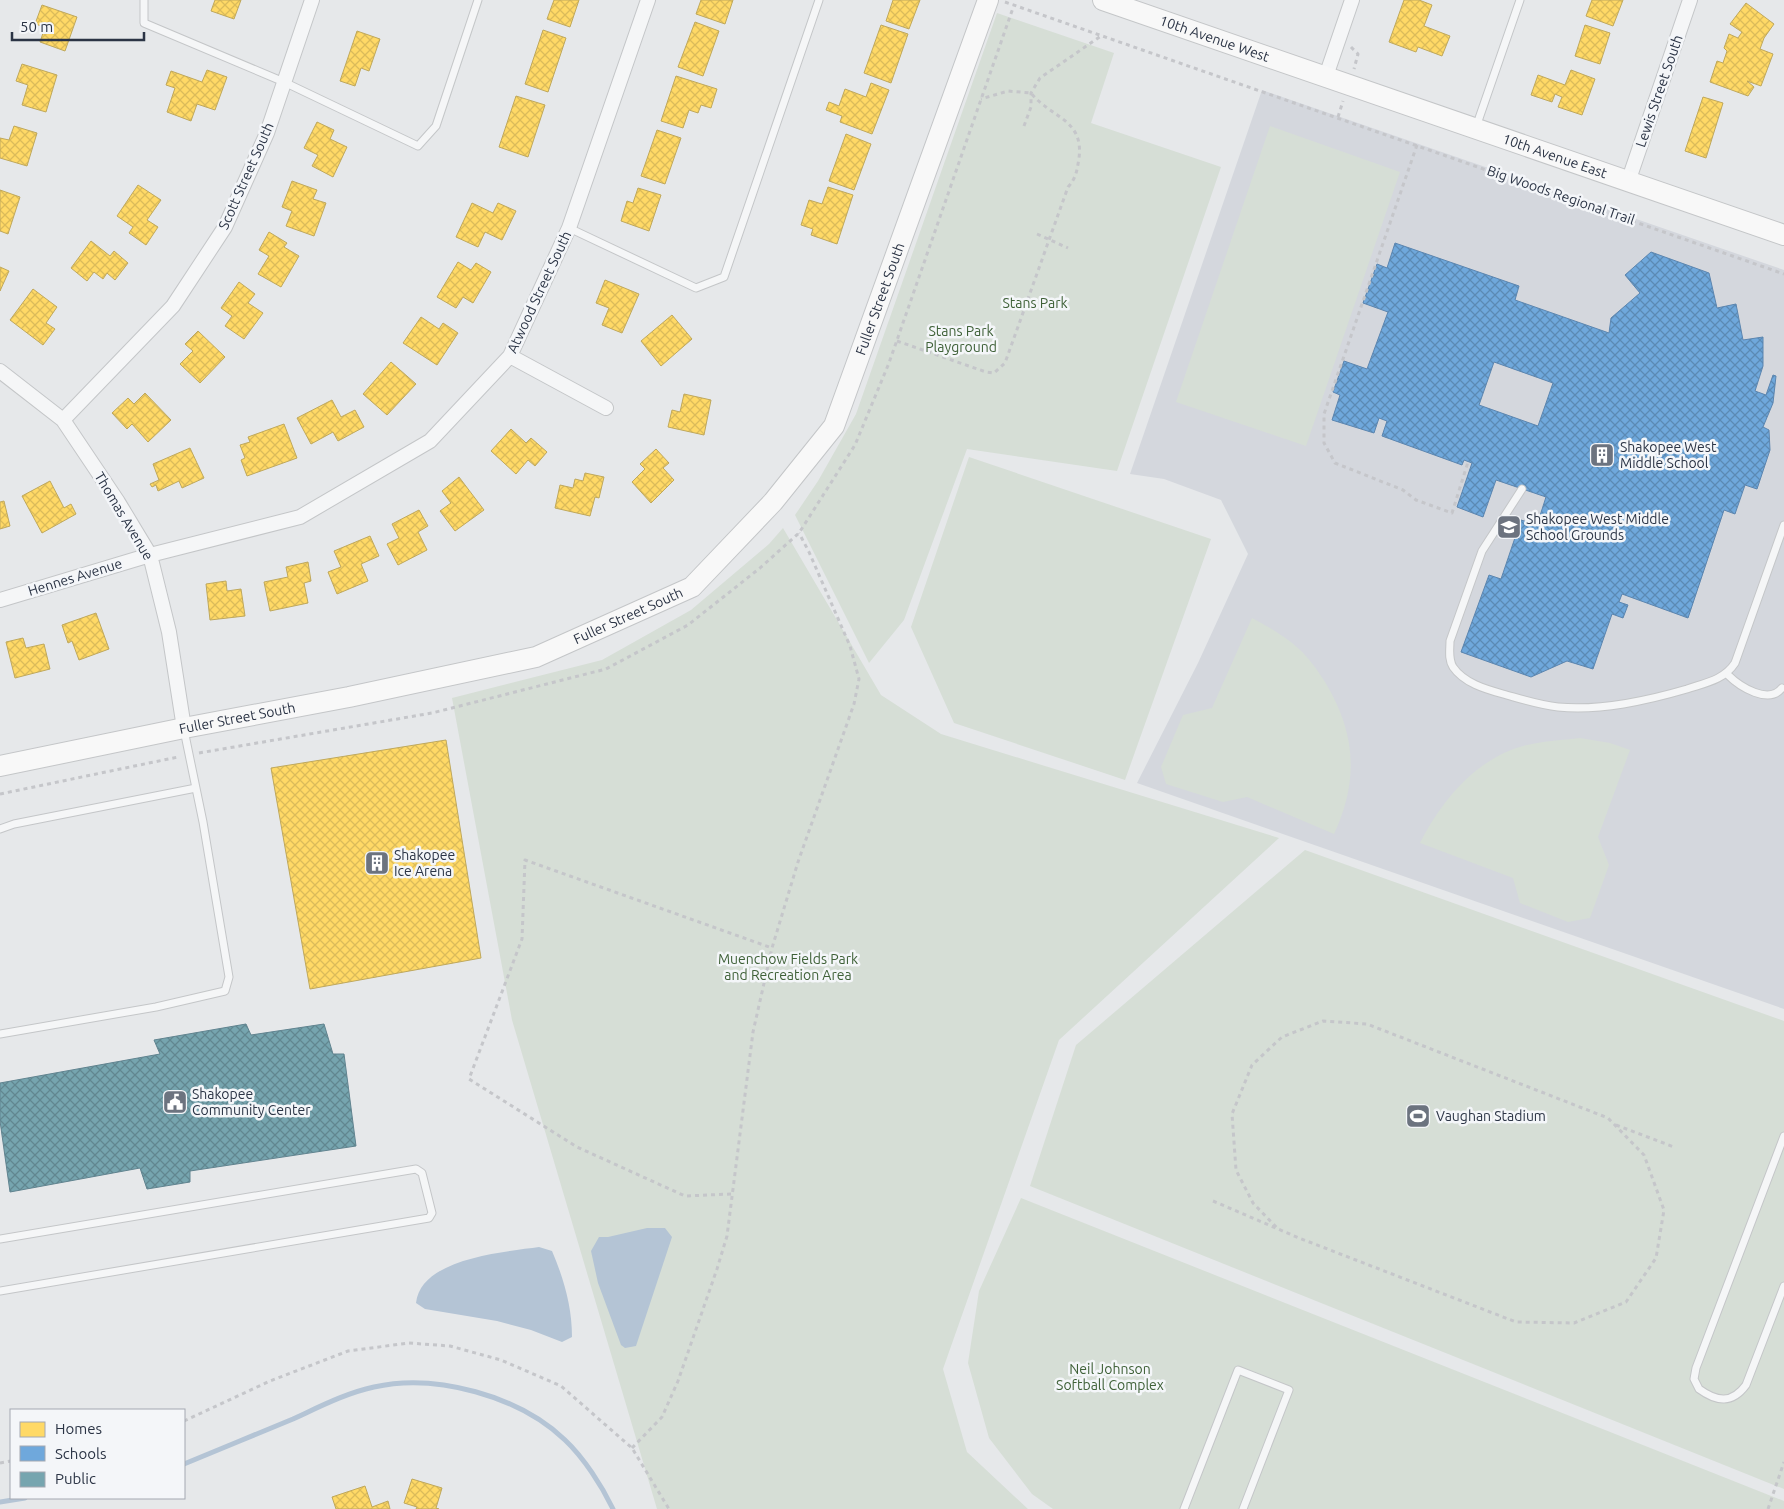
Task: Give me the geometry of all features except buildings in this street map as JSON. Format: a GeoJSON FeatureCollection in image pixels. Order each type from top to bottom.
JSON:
{"type":"FeatureCollection","features":[{"type":"Feature","properties":{"kind":"street","name":"Scott Street South"},"geometry":{"type":"LineString","coordinates":[[63,420],[173,306],[219,235],[267,133],[312,0]]}},
{"type":"Feature","properties":{"kind":"street","name":"Atwood Street South"},"geometry":{"type":"LineString","coordinates":[[150,554],[300,517],[430,441],[510,356],[570,228],[648,0]]}},
{"type":"Feature","properties":{"kind":"street","name":"Fuller Street South"},"geometry":{"type":"LineString","coordinates":[[0,766],[184,728],[349,697],[536,657],[692,587],[773,502],[834,426],[988,0]]}},
{"type":"Feature","properties":{"kind":"street"},"geometry":{"type":"LineString","coordinates":[[1326,76],[1352,0]]}},
{"type":"Feature","properties":{"kind":"street","name":"Lewis Street South"},"geometry":{"type":"LineString","coordinates":[[1628,182],[1690,0]]}},
{"type":"Feature","properties":{"kind":"street","name":"10th Avenue West"},"geometry":{"type":"LineString","coordinates":[[1114,2],[1326,76]]}},
{"type":"Feature","properties":{"kind":"street","name":"10th Avenue East"},"geometry":{"type":"LineString","coordinates":[[1326,76],[1784,236]]}},
{"type":"Feature","properties":{"kind":"street"},"geometry":{"type":"LineString","coordinates":[[510,356],[606,408]]}},
{"type":"Feature","properties":{"kind":"street","name":"Thomas Avenue"},"geometry":{"type":"LineString","coordinates":[[0,371],[63,420],[150,554],[169,632],[184,728]]}},
{"type":"Feature","properties":{"kind":"street","name":"Hennes Avenue"},"geometry":{"type":"LineString","coordinates":[[0,600],[150,554]]}},
{"type":"Feature","properties":{"kind":"lane"},"geometry":{"type":"LineString","coordinates":[[144,0],[144,22],[284,82],[418,146],[436,126],[478,0]]}},
{"type":"Feature","properties":{"kind":"lane"},"geometry":{"type":"LineString","coordinates":[[570,228],[696,288],[724,277],[819,0]]}},
{"type":"Feature","properties":{"kind":"lane"},"geometry":{"type":"LineString","coordinates":[[1476,128],[1520,0]]}},
{"type":"Feature","properties":{"kind":"lane"},"geometry":{"type":"LineString","coordinates":[[1522,489],[1482,551],[1450,641],[1449,655],[1453,666],[1462,677],[1474,684],[1528,701],[1559,707],[1628,703],[1646,700],[1728,674],[1736,663],[1782,537],[1784,525]]}},
{"type":"Feature","properties":{"kind":"lane"},"geometry":{"type":"LineString","coordinates":[[1728,674],[1739,686],[1770,696],[1778,694],[1782,688]]}},
{"type":"Feature","properties":{"kind":"lane"},"geometry":{"type":"LineString","coordinates":[[0,1034],[156,1007],[225,991],[228,977],[184,728]]}},
{"type":"Feature","properties":{"kind":"lane"},"geometry":{"type":"LineString","coordinates":[[0,829],[14,824],[196,788]]}},
{"type":"Feature","properties":{"kind":"lane"},"geometry":{"type":"LineString","coordinates":[[1784,1136],[1696,1368],[1694,1379],[1699,1389],[1720,1399],[1731,1399],[1739,1394],[1746,1385],[1784,1286]]}},
{"type":"Feature","properties":{"kind":"lane"},"geometry":{"type":"LineString","coordinates":[[0,1239],[416,1169],[422,1172],[432,1213],[429,1218],[0,1291]]}},
{"type":"Feature","properties":{"kind":"lane"},"geometry":{"type":"LineString","coordinates":[[1184,1509],[1238,1370],[1289,1390],[1243,1509]]}},
{"type":"Feature","properties":{"kind":"path","name":"Big Woods Regional Trail"},"geometry":{"type":"LineString","coordinates":[[1000,0],[1784,274]]}},
{"type":"Feature","properties":{"kind":"path"},"geometry":{"type":"LineString","coordinates":[[0,794],[189,754],[432,713],[606,669],[688,625],[760,568],[799,533],[855,445],[897,341],[1014,5]]}},
{"type":"Feature","properties":{"kind":"path"},"geometry":{"type":"LineString","coordinates":[[1024,126],[1031,107],[1031,93],[1040,78],[1102,35]]}},
{"type":"Feature","properties":{"kind":"path"},"geometry":{"type":"LineString","coordinates":[[897,341],[986,372],[994,373],[1000,370],[1006,363],[1020,327],[1068,187],[1076,178],[1081,144],[1070,124],[1038,102],[1031,93],[1008,91],[981,98]]}},
{"type":"Feature","properties":{"kind":"path"},"geometry":{"type":"LineString","coordinates":[[1417,145],[1324,414],[1324,443],[1335,462],[1403,490],[1416,500],[1452,513],[1468,462]]}},
{"type":"Feature","properties":{"kind":"path"},"geometry":{"type":"LineString","coordinates":[[1037,234],[1068,248]]}},
{"type":"Feature","properties":{"kind":"path"},"geometry":{"type":"LineString","coordinates":[[632,1448],[662,1417],[678,1381],[727,1236],[753,1032],[772,948],[798,862],[854,704],[859,679],[850,646],[810,552],[799,533]]}},
{"type":"Feature","properties":{"kind":"path"},"geometry":{"type":"LineString","coordinates":[[732,1194],[685,1196],[577,1148],[469,1079],[522,939],[525,860],[772,948]]}},
{"type":"Feature","properties":{"kind":"path"},"geometry":{"type":"LineString","coordinates":[[1213,1201],[1278,1229],[1516,1322],[1574,1323],[1626,1302],[1656,1258],[1664,1210],[1644,1155],[1608,1118],[1366,1024],[1323,1021],[1282,1037],[1252,1065],[1232,1114],[1236,1170],[1253,1203],[1278,1229]]}},
{"type":"Feature","properties":{"kind":"path"},"geometry":{"type":"LineString","coordinates":[[1615,1125],[1674,1147]]}},
{"type":"Feature","properties":{"kind":"path"},"geometry":{"type":"LineString","coordinates":[[185,1421],[270,1381],[348,1350],[409,1343],[442,1345],[501,1360],[561,1386],[632,1448],[669,1509]]}},
{"type":"Feature","properties":{"kind":"path"},"geometry":{"type":"LineString","coordinates":[[1768,1509],[1784,1462]]}},
{"type":"Feature","properties":{"kind":"shaded area","name":"Shakopee West Middle School Grounds"},"geometry":{"type":"Polygon","coordinates":[[[1262,90],[1784,270],[1784,1009],[1137,783],[1198,663],[1248,554],[1221,500],[1164,479],[1130,474],[1262,90]]]}},
{"type":"Feature","properties":{"kind":"green space","name":"Stans Park"},"geometry":{"type":"Polygon","coordinates":[[[997,13],[1114,53],[1091,123],[1221,167],[1117,471],[967,449],[904,620],[869,663],[795,515],[818,481],[856,414],[997,13]]]}},
{"type":"Feature","properties":{"kind":"green space"},"geometry":{"type":"Polygon","coordinates":[[[1270,126],[1400,172],[1306,446],[1176,402],[1270,126]]]}},
{"type":"Feature","properties":{"kind":"green space"},"geometry":{"type":"Polygon","coordinates":[[[969,457],[1211,539],[1125,780],[954,723],[911,627],[969,457]]]}},
{"type":"Feature","properties":{"kind":"green space","name":"Muenchow Fields Park and Recreation Area"},"geometry":{"type":"Polygon","coordinates":[[[783,528],[881,695],[941,734],[1279,838],[1059,1040],[943,1369],[967,1452],[1028,1509],[657,1509],[512,1020],[452,698],[602,660],[691,610],[769,544],[783,528]]]}},
{"type":"Feature","properties":{"kind":"green space"},"geometry":{"type":"Polygon","coordinates":[[[1252,618],[1294,644],[1306,656],[1325,682],[1343,720],[1348,738],[1350,776],[1348,795],[1334,834],[1247,797],[1223,802],[1166,784],[1161,767],[1183,715],[1212,708],[1252,618]]]}},
{"type":"Feature","properties":{"kind":"green space"},"geometry":{"type":"Polygon","coordinates":[[[1580,738],[1610,743],[1630,750],[1598,837],[1609,865],[1590,918],[1568,922],[1520,903],[1513,878],[1420,843],[1450,796],[1463,782],[1492,759],[1527,745],[1580,738]]]}},
{"type":"Feature","properties":{"kind":"green space","name":"Vaughan Stadium"},"geometry":{"type":"Polygon","coordinates":[[[1305,850],[1784,1021],[1784,1489],[1030,1186],[1076,1045],[1305,850]]]}},
{"type":"Feature","properties":{"kind":"green space","name":"Neil Johnson Softball Complex"},"geometry":{"type":"Polygon","coordinates":[[[1021,1198],[1784,1501],[1784,1509],[1053,1509],[1032,1494],[989,1438],[968,1363],[979,1291],[1021,1198]]]}},
{"type":"Feature","properties":{"kind":"water"},"geometry":{"type":"Polygon","coordinates":[[[647,1228],[665,1228],[672,1237],[636,1346],[625,1348],[621,1345],[598,1283],[591,1251],[599,1237],[608,1237],[647,1228]]]}},
{"type":"Feature","properties":{"kind":"water"},"geometry":{"type":"Polygon","coordinates":[[[539,1247],[552,1251],[566,1293],[571,1315],[572,1337],[562,1342],[531,1330],[497,1321],[425,1309],[416,1303],[421,1288],[432,1276],[448,1267],[486,1255],[539,1247]]]}},
{"type":"Feature","properties":{"kind":"waterway"},"geometry":{"type":"LineString","coordinates":[[185,1464],[353,1393],[398,1383],[424,1383],[450,1386],[501,1400],[524,1411],[546,1425],[565,1440],[579,1455],[604,1491],[613,1509]]}},
{"type":"Feature","properties":{"kind":"waterway"},"geometry":{"type":"LineString","coordinates":[[0,1502],[19,1499]]}},
{"type":"Feature","properties":{"kind":"place","name":"Shakopee West Middle School"},"geometry":{"type":"Point","coordinates":[1602,455]}},
{"type":"Feature","properties":{"kind":"place","name":"Shakopee West Middle School Grounds"},"geometry":{"type":"Point","coordinates":[1509,527]}},
{"type":"Feature","properties":{"kind":"place","name":"Shakopee Ice Arena"},"geometry":{"type":"Point","coordinates":[377,863]}},
{"type":"Feature","properties":{"kind":"place","name":"Shakopee Community Center"},"geometry":{"type":"Point","coordinates":[175,1102]}},
{"type":"Feature","properties":{"kind":"place","name":"Vaughan Stadium"},"geometry":{"type":"Point","coordinates":[1418,1116]}},
{"type":"Feature","properties":{"kind":"park label","name":"Stans Park Playground"},"geometry":{"type":"Point","coordinates":[961,340]}}]}
